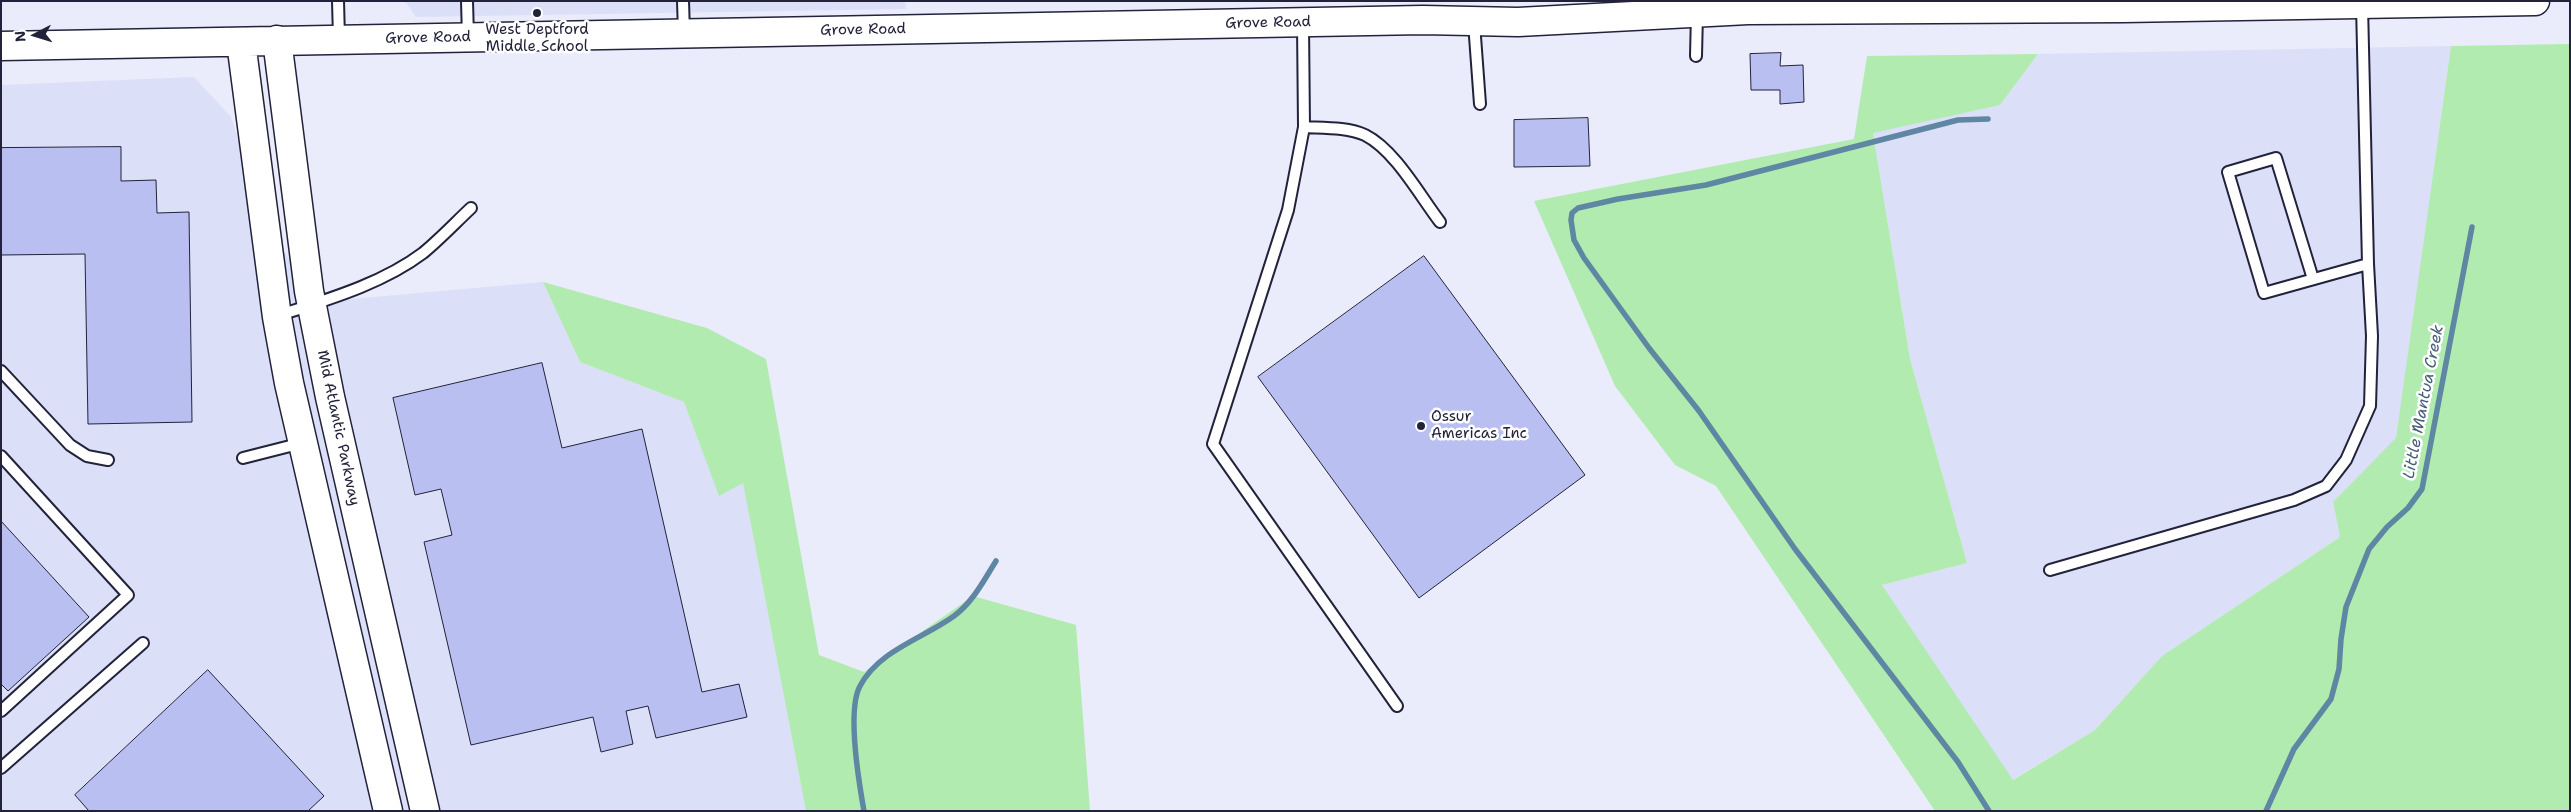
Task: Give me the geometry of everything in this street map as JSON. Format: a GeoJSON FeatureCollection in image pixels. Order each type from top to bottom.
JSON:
{"type":"FeatureCollection","features":[{"type":"Feature","properties":{"kind":"main road","name":"Grove Road"},"geometry":{"type":"LineString","coordinates":[[1,46],[1423,20],[1518,22],[1697,12],[2534,1]]}},
{"type":"Feature","properties":{"kind":"main road","name":"Mid Atlantic Parkway"},"geometry":{"type":"LineString","coordinates":[[277,40],[312,305],[332,407],[425,811]]}},
{"type":"Feature","properties":{"kind":"main road"},"geometry":{"type":"LineString","coordinates":[[241,42],[276,317],[303,443],[388,811]]}},
{"type":"Feature","properties":{"kind":"lane"},"geometry":{"type":"LineString","coordinates":[[338,1],[338,40]]}},
{"type":"Feature","properties":{"kind":"lane"},"geometry":{"type":"LineString","coordinates":[[468,1],[468,38]]}},
{"type":"Feature","properties":{"kind":"lane"},"geometry":{"type":"LineString","coordinates":[[683,1],[684,33]]}},
{"type":"Feature","properties":{"kind":"lane"},"geometry":{"type":"LineString","coordinates":[[2050,570],[2294,500],[2326,486],[2346,460],[2370,406],[2372,336],[2368,264],[2362,4]]}},
{"type":"Feature","properties":{"kind":"lane"},"geometry":{"type":"LineString","coordinates":[[1696,56],[1697,12]]}},
{"type":"Feature","properties":{"kind":"lane"},"geometry":{"type":"LineString","coordinates":[[1474,22],[1480,104]]}},
{"type":"Feature","properties":{"kind":"lane"},"geometry":{"type":"LineString","coordinates":[[1303,23],[1304,127],[1286,215],[1212,444],[1397,706]]}},
{"type":"Feature","properties":{"kind":"lane"},"geometry":{"type":"LineString","coordinates":[[1304,127],[1341,130],[1364,135],[1384,148],[1440,222]]}},
{"type":"Feature","properties":{"kind":"lane"},"geometry":{"type":"LineString","coordinates":[[2313,279],[2276,158],[2228,172],[2264,293],[2368,264]]}},
{"type":"Feature","properties":{"kind":"lane"},"geometry":{"type":"LineString","coordinates":[[276,317],[312,305],[397,269],[422,253],[471,208]]}},
{"type":"Feature","properties":{"kind":"lane"},"geometry":{"type":"LineString","coordinates":[[1,371],[70,445],[87,456],[108,460]]}},
{"type":"Feature","properties":{"kind":"lane"},"geometry":{"type":"LineString","coordinates":[[243,458],[303,443]]}},
{"type":"Feature","properties":{"kind":"lane"},"geometry":{"type":"LineString","coordinates":[[1,456],[128,595],[1,711]]}},
{"type":"Feature","properties":{"kind":"lane"},"geometry":{"type":"LineString","coordinates":[[1,768],[142,643]]}},
{"type":"Feature","properties":{"kind":"shaded area","name":"West Deptford Middle School"},"geometry":{"type":"Polygon","coordinates":[[[405,1],[905,1],[906,9],[416,17],[405,1]]]}},
{"type":"Feature","properties":{"kind":"shaded area"},"geometry":{"type":"Polygon","coordinates":[[[2451,46],[2396,439],[2333,502],[2340,537],[2162,656],[2095,730],[2012,780],[1882,585],[1967,563],[1910,359],[1873,132],[2000,105],[2038,54],[2451,46]]]}},
{"type":"Feature","properties":{"kind":"shaded area"},"geometry":{"type":"Polygon","coordinates":[[[194,77],[231,117],[264,220],[310,291],[340,300],[543,282],[580,362],[684,402],[719,495],[743,482],[806,811],[1,811],[1,85],[194,77]]]}},
{"type":"Feature","properties":{"kind":"green space"},"geometry":{"type":"Polygon","coordinates":[[[2570,44],[2570,811],[1935,811],[1716,486],[1675,465],[1615,386],[1534,201],[1854,139],[1867,56],[2038,54],[2000,105],[1873,133],[1910,359],[1967,563],[1882,585],[2013,780],[2095,730],[2162,656],[2340,537],[2333,502],[2396,438],[2451,46],[2570,44]]]}},
{"type":"Feature","properties":{"kind":"green space"},"geometry":{"type":"Polygon","coordinates":[[[543,282],[707,328],[766,359],[819,655],[864,672],[973,596],[1076,625],[1090,811],[806,811],[743,483],[719,496],[684,402],[580,362],[543,282]]]}},
{"type":"Feature","properties":{"kind":"building"},"geometry":{"type":"Polygon","coordinates":[[[1781,53],[1780,66],[1803,65],[1804,102],[1780,104],[1780,90],[1751,90],[1750,54],[1781,53]]]}},
{"type":"Feature","properties":{"kind":"building"},"geometry":{"type":"Polygon","coordinates":[[[1588,118],[1590,166],[1514,167],[1514,120],[1588,118]]]}},
{"type":"Feature","properties":{"kind":"building"},"geometry":{"type":"Polygon","coordinates":[[[121,147],[121,181],[156,180],[157,213],[189,212],[192,422],[88,424],[85,254],[1,255],[1,148],[121,147]]]}},
{"type":"Feature","properties":{"kind":"building","name":"Ossur Americas Inc"},"geometry":{"type":"Polygon","coordinates":[[[1424,256],[1585,475],[1419,598],[1258,377],[1424,256]]]}},
{"type":"Feature","properties":{"kind":"building"},"geometry":{"type":"Polygon","coordinates":[[[542,363],[562,448],[642,429],[702,692],[739,684],[747,717],[656,738],[648,706],[626,711],[633,744],[601,752],[593,717],[471,745],[424,542],[452,535],[441,489],[415,495],[393,398],[542,363]]]}},
{"type":"Feature","properties":{"kind":"building"},"geometry":{"type":"Polygon","coordinates":[[[1,521],[89,617],[8,691],[1,684],[1,521]]]}},
{"type":"Feature","properties":{"kind":"building"},"geometry":{"type":"Polygon","coordinates":[[[208,670],[324,796],[308,811],[89,811],[75,795],[208,670]]]}},
{"type":"Feature","properties":{"kind":"waterway"},"geometry":{"type":"LineString","coordinates":[[1988,119],[1958,120],[1706,185],[1618,199],[1578,208],[1572,213],[1571,220],[1574,240],[1584,258],[1649,348],[1699,411],[1795,549],[1958,762],[1989,811]]}},
{"type":"Feature","properties":{"kind":"waterway","name":"Little Mantua Creek"},"geometry":{"type":"LineString","coordinates":[[2266,811],[2294,749],[2331,699],[2339,669],[2346,607],[2369,549],[2387,527],[2408,508],[2422,489],[2472,227]]}},
{"type":"Feature","properties":{"kind":"waterway"},"geometry":{"type":"LineString","coordinates":[[864,811],[854,729],[856,697],[860,686],[878,663],[903,646],[942,624],[961,610],[978,590],[996,561]]}},
{"type":"Feature","properties":{"kind":"place","name":"West Deptford Middle School"},"geometry":{"type":"Point","coordinates":[537,13]}},
{"type":"Feature","properties":{"kind":"place","name":"Ossur Americas Inc"},"geometry":{"type":"Point","coordinates":[1421,426]}}]}
